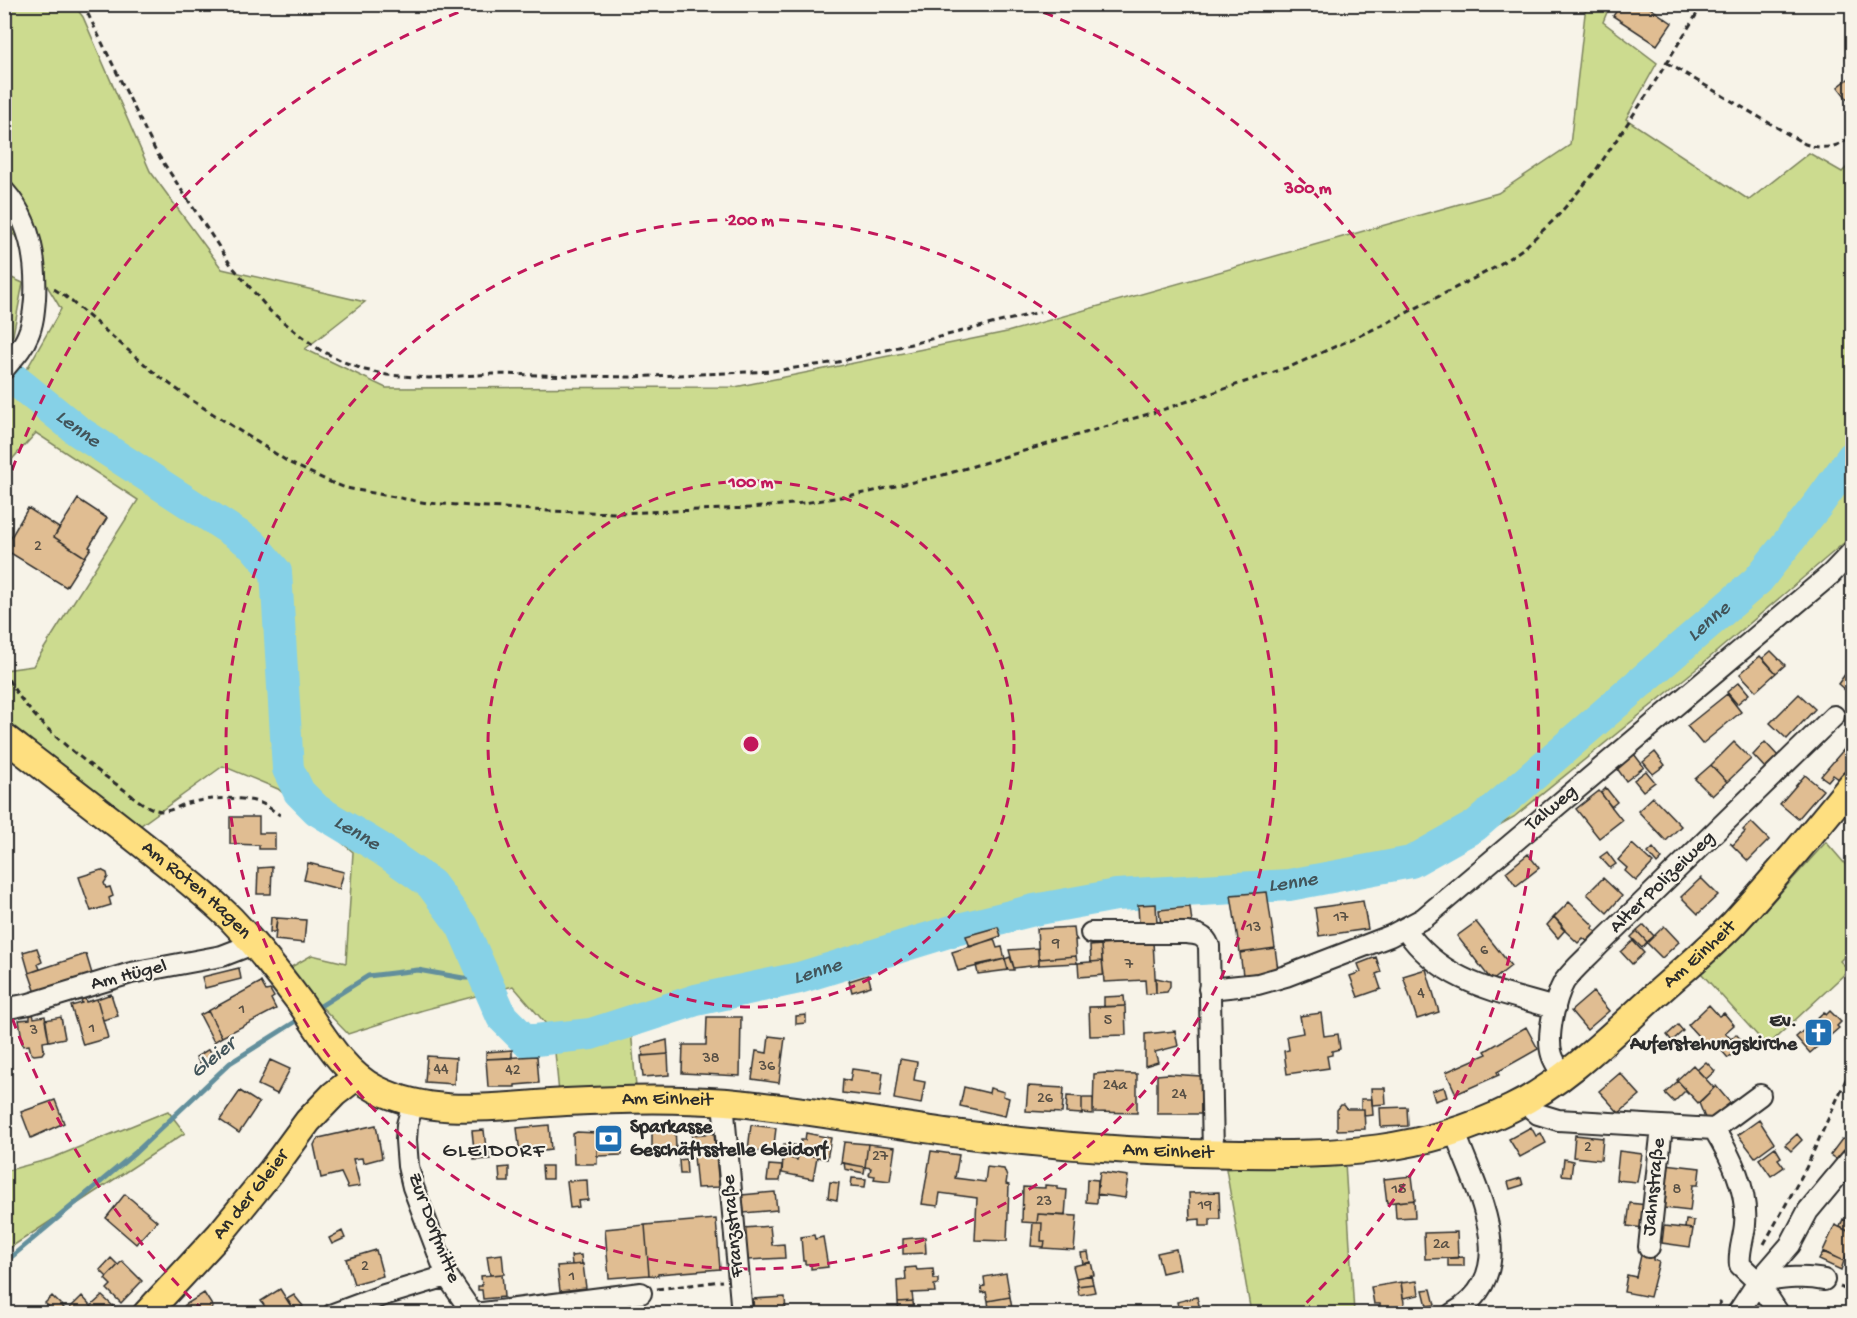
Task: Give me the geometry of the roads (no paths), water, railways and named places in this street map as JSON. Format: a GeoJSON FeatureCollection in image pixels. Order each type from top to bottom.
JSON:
{"type":"FeatureCollection","features":[{"type":"Feature","properties":{"kind":"main road","name":"Am Roten Hagen"},"geometry":{"type":"LineString","coordinates":[[4,737],[183,877],[232,920],[295,995],[356,1077]]}},
{"type":"Feature","properties":{"kind":"main road","name":"Am Einheit"},"geometry":{"type":"LineString","coordinates":[[356,1077],[386,1094],[413,1103],[439,1107],[476,1109],[633,1099],[723,1102],[956,1133],[1120,1151],[1339,1152],[1386,1149],[1407,1145],[1455,1132],[1524,1102],[1563,1075],[1615,1032],[1730,926],[1852,784]]}},
{"type":"Feature","properties":{"kind":"main road","name":"An der Gleier"},"geometry":{"type":"LineString","coordinates":[[146,1314],[220,1234],[308,1121],[338,1090],[356,1077]]}},
{"type":"Feature","properties":{"kind":"street"},"geometry":{"type":"LineString","coordinates":[[4,191],[17,207],[28,230],[35,260],[36,282],[31,327],[23,345],[4,369]]}},
{"type":"Feature","properties":{"kind":"street","name":"Talweg"},"geometry":{"type":"LineString","coordinates":[[1209,989],[1272,981],[1405,929],[1424,918],[1831,574],[1852,552]]}},
{"type":"Feature","properties":{"kind":"street","name":"Alter Polizeiweg"},"geometry":{"type":"LineString","coordinates":[[1563,1075],[1552,1057],[1550,1048],[1555,1008],[1563,984],[1591,953],[1834,716]]}},
{"type":"Feature","properties":{"kind":"street"},"geometry":{"type":"LineString","coordinates":[[1405,929],[1424,951],[1460,979],[1555,1008]]}},
{"type":"Feature","properties":{"kind":"street"},"geometry":{"type":"LineString","coordinates":[[1091,933],[1186,933],[1204,937],[1209,946],[1213,1153]]}},
{"type":"Feature","properties":{"kind":"street","name":"Am Hügel"},"geometry":{"type":"LineString","coordinates":[[4,1009],[29,1004],[131,973],[222,956],[253,944]]}},
{"type":"Feature","properties":{"kind":"street"},"geometry":{"type":"LineString","coordinates":[[1760,1095],[1714,1129],[1743,1191],[1746,1215],[1740,1265],[1752,1277],[1779,1314]]}},
{"type":"Feature","properties":{"kind":"street","name":"Franzstraße"},"geometry":{"type":"LineString","coordinates":[[723,1102],[742,1314]]}},
{"type":"Feature","properties":{"kind":"street","name":"Jahnstraße"},"geometry":{"type":"LineString","coordinates":[[1524,1102],[1538,1114],[1558,1120],[1714,1129]]}},
{"type":"Feature","properties":{"kind":"street","name":"Zur Dorfmitte"},"geometry":{"type":"LineString","coordinates":[[413,1103],[407,1125],[410,1175],[447,1276],[474,1314]]}},
{"type":"Feature","properties":{"kind":"street","name":"Jahnstraße"},"geometry":{"type":"LineString","coordinates":[[1649,1247],[1662,1127]]}},
{"type":"Feature","properties":{"kind":"street"},"geometry":{"type":"LineString","coordinates":[[1452,1314],[1465,1306],[1477,1294],[1490,1265],[1492,1250],[1484,1207],[1455,1132]]}},
{"type":"Feature","properties":{"kind":"street"},"geometry":{"type":"LineString","coordinates":[[1737,1314],[1752,1277],[1790,1245],[1808,1210],[1852,1158]]}},
{"type":"Feature","properties":{"kind":"street"},"geometry":{"type":"LineString","coordinates":[[333,1314],[384,1295],[447,1276]]}},
{"type":"Feature","properties":{"kind":"street"},"geometry":{"type":"LineString","coordinates":[[1752,1277],[1824,1280]]}},
{"type":"Feature","properties":{"kind":"street"},"geometry":{"type":"LineString","coordinates":[[474,1314],[641,1293]]}},
{"type":"Feature","properties":{"kind":"waterway","name":"Lenne"},"geometry":{"type":"LineString","coordinates":[[4,371],[78,431],[252,544],[276,572],[288,769],[299,792],[317,810],[380,848],[431,884],[462,926],[502,1017],[526,1041],[591,1034],[696,1000],[799,978],[955,930],[1034,910],[1116,895],[1289,885],[1411,862],[1475,826],[1758,580],[1852,457]]}},
{"type":"Feature","properties":{"kind":"waterway","name":"Gleier"},"geometry":{"type":"LineString","coordinates":[[314,1010],[368,976],[418,970],[463,978],[486,978]]}},
{"type":"Feature","properties":{"kind":"waterway","name":"Gleier"},"geometry":{"type":"LineString","coordinates":[[4,1263],[135,1153],[230,1063],[303,1017]]}},
{"type":"Feature","properties":{"kind":"place","name":"Ev. Auferstehungskirche"},"geometry":{"type":"Point","coordinates":[1818,1033]}},
{"type":"Feature","properties":{"kind":"place","name":"Sparkasse Geschäftsstelle Gleidorf"},"geometry":{"type":"Point","coordinates":[609,1139]}},
{"type":"Feature","properties":{"kind":"district","name":"GLEIDORF"},"geometry":{"type":"Point","coordinates":[494,1152]}}]}
